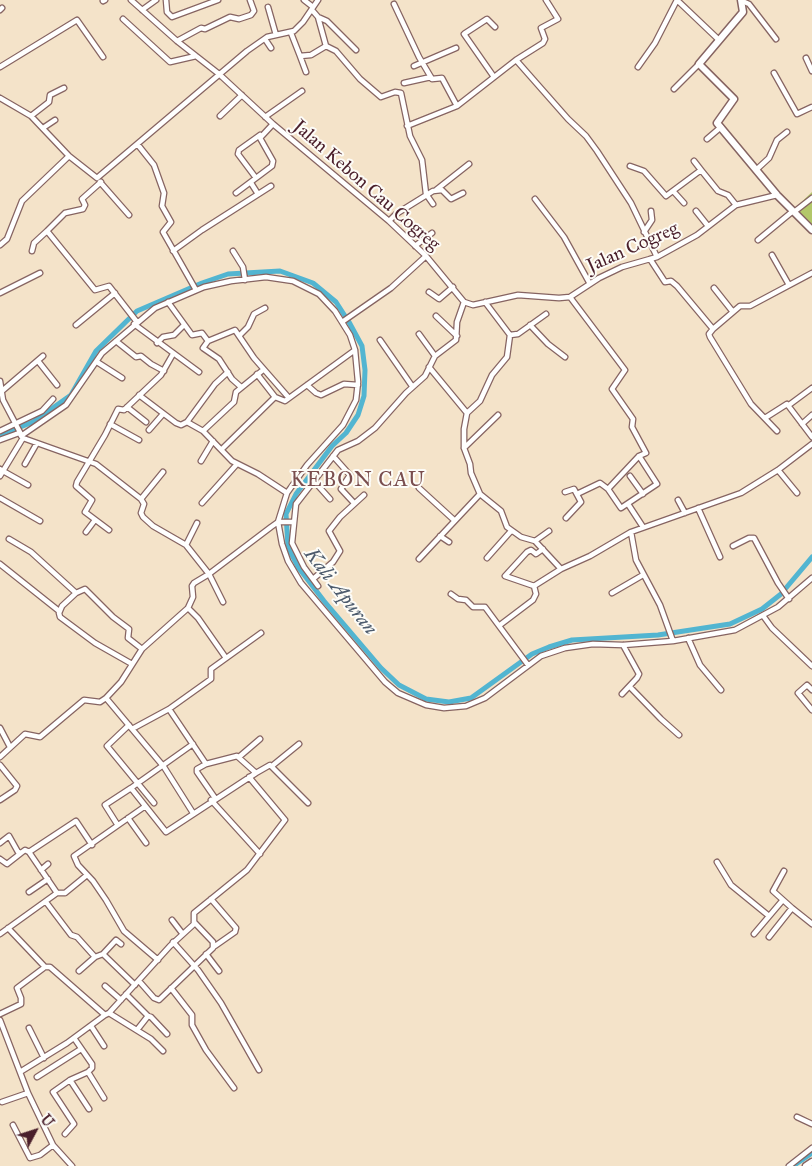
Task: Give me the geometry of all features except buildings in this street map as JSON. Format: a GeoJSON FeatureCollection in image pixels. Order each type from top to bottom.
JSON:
{"type":"FeatureCollection","features":[{"type":"Feature","properties":{"kind":"street","name":"Jalan Kebon Cau Cogreg"},"geometry":{"type":"LineString","coordinates":[[131,0],[177,41],[219,74],[273,124],[389,221],[426,256],[464,302]]}},
{"type":"Feature","properties":{"kind":"street"},"geometry":{"type":"LineString","coordinates":[[142,10],[156,0]]}},
{"type":"Feature","properties":{"kind":"street"},"geometry":{"type":"LineString","coordinates":[[166,0],[167,12],[172,17],[218,0]]}},
{"type":"Feature","properties":{"kind":"street"},"geometry":{"type":"LineString","coordinates":[[177,41],[201,28],[205,29],[230,18],[239,19],[251,15],[254,11],[250,0]]}},
{"type":"Feature","properties":{"kind":"street"},"geometry":{"type":"LineString","coordinates":[[304,0],[313,8],[318,16],[326,46],[336,51],[349,68],[380,96],[401,93],[407,126],[422,160],[426,194],[433,204]]}},
{"type":"Feature","properties":{"kind":"street"},"geometry":{"type":"LineString","coordinates":[[32,251],[34,243],[66,213],[83,209],[85,205],[82,199],[99,180],[138,145],[219,74],[265,38],[291,33],[303,22],[318,0]]}},
{"type":"Feature","properties":{"kind":"street"},"geometry":{"type":"LineString","coordinates":[[407,126],[458,106],[516,60],[543,43],[544,39],[541,28],[558,19],[546,0]]}},
{"type":"Feature","properties":{"kind":"street"},"geometry":{"type":"LineString","coordinates":[[638,67],[655,43],[677,0],[719,40]]}},
{"type":"Feature","properties":{"kind":"street"},"geometry":{"type":"LineString","coordinates":[[674,89],[699,64],[744,12],[742,1]]}},
{"type":"Feature","properties":{"kind":"street"},"geometry":{"type":"LineString","coordinates":[[742,1],[749,4],[776,39]]}},
{"type":"Feature","properties":{"kind":"street"},"geometry":{"type":"LineString","coordinates":[[394,4],[422,63],[431,77],[435,80],[442,78],[458,106]]}},
{"type":"Feature","properties":{"kind":"street"},"geometry":{"type":"LineString","coordinates":[[268,7],[276,35]]}},
{"type":"Feature","properties":{"kind":"street"},"geometry":{"type":"LineString","coordinates":[[318,16],[327,20],[356,50]]}},
{"type":"Feature","properties":{"kind":"street"},"geometry":{"type":"LineString","coordinates":[[123,19],[170,62],[196,56]]}},
{"type":"Feature","properties":{"kind":"street"},"geometry":{"type":"LineString","coordinates":[[494,77],[464,34],[487,19],[495,27]]}},
{"type":"Feature","properties":{"kind":"street"},"geometry":{"type":"LineString","coordinates":[[0,67],[77,20],[103,57]]}},
{"type":"Feature","properties":{"kind":"street"},"geometry":{"type":"LineString","coordinates":[[291,33],[306,72]]}},
{"type":"Feature","properties":{"kind":"street"},"geometry":{"type":"LineString","coordinates":[[265,38],[271,48]]}},
{"type":"Feature","properties":{"kind":"street"},"geometry":{"type":"LineString","coordinates":[[300,56],[312,55],[326,46]]}},
{"type":"Feature","properties":{"kind":"street"},"geometry":{"type":"LineString","coordinates":[[414,66],[456,48]]}},
{"type":"Feature","properties":{"kind":"street"},"geometry":{"type":"LineString","coordinates":[[806,58],[812,70]]}},
{"type":"Feature","properties":{"kind":"street"},"geometry":{"type":"LineString","coordinates":[[516,60],[568,119],[586,136],[631,203],[657,257]]}},
{"type":"Feature","properties":{"kind":"street"},"geometry":{"type":"LineString","coordinates":[[699,64],[734,99],[717,120],[721,127],[777,195],[812,230]]}},
{"type":"Feature","properties":{"kind":"street"},"geometry":{"type":"LineString","coordinates":[[774,73],[797,114],[812,107]]}},
{"type":"Feature","properties":{"kind":"street"},"geometry":{"type":"LineString","coordinates":[[404,83],[431,77]]}},
{"type":"Feature","properties":{"kind":"street"},"geometry":{"type":"LineString","coordinates":[[31,116],[49,102],[50,95],[64,88]]}},
{"type":"Feature","properties":{"kind":"street"},"geometry":{"type":"LineString","coordinates":[[265,117],[302,91]]}},
{"type":"Feature","properties":{"kind":"street"},"geometry":{"type":"LineString","coordinates":[[220,116],[242,95]]}},
{"type":"Feature","properties":{"kind":"street"},"geometry":{"type":"LineString","coordinates":[[0,98],[31,116],[69,156],[99,180],[128,215]]}},
{"type":"Feature","properties":{"kind":"street"},"geometry":{"type":"LineString","coordinates":[[43,128],[55,120]]}},
{"type":"Feature","properties":{"kind":"street"},"geometry":{"type":"LineString","coordinates":[[256,178],[238,154],[239,150],[273,124]]}},
{"type":"Feature","properties":{"kind":"street"},"geometry":{"type":"LineString","coordinates":[[707,139],[721,127]]}},
{"type":"Feature","properties":{"kind":"street"},"geometry":{"type":"LineString","coordinates":[[756,170],[769,158],[777,140],[787,132]]}},
{"type":"Feature","properties":{"kind":"street"},"geometry":{"type":"LineString","coordinates":[[236,193],[273,164],[260,135]]}},
{"type":"Feature","properties":{"kind":"street"},"geometry":{"type":"LineString","coordinates":[[138,145],[154,165],[164,193],[162,206],[171,222],[162,230],[172,251],[196,289]]}},
{"type":"Feature","properties":{"kind":"street"},"geometry":{"type":"LineString","coordinates":[[0,245],[7,239],[22,200],[69,156]]}},
{"type":"Feature","properties":{"kind":"street"},"geometry":{"type":"LineString","coordinates":[[694,161],[718,191],[728,195],[736,205]]}},
{"type":"Feature","properties":{"kind":"street"},"geometry":{"type":"LineString","coordinates":[[389,221],[426,194],[436,190],[469,164]]}},
{"type":"Feature","properties":{"kind":"street"},"geometry":{"type":"LineString","coordinates":[[630,166],[644,172],[666,196],[674,192],[701,170]]}},
{"type":"Feature","properties":{"kind":"street"},"geometry":{"type":"LineString","coordinates":[[251,183],[258,194]]}},
{"type":"Feature","properties":{"kind":"street"},"geometry":{"type":"LineString","coordinates":[[172,251],[271,186]]}},
{"type":"Feature","properties":{"kind":"street"},"geometry":{"type":"LineString","coordinates":[[436,190],[442,190],[451,198],[463,193]]}},
{"type":"Feature","properties":{"kind":"street"},"geometry":{"type":"LineString","coordinates":[[674,192],[684,203]]}},
{"type":"Feature","properties":{"kind":"street","name":"Jalan Cogreg"},"geometry":{"type":"LineString","coordinates":[[570,297],[622,267],[657,257],[697,236],[736,205],[754,199],[777,195]]}},
{"type":"Feature","properties":{"kind":"street"},"geometry":{"type":"LineString","coordinates":[[758,240],[812,198]]}},
{"type":"Feature","properties":{"kind":"street"},"geometry":{"type":"LineString","coordinates":[[535,199],[564,237],[590,284]]}},
{"type":"Feature","properties":{"kind":"street"},"geometry":{"type":"LineString","coordinates":[[644,232],[650,224],[650,211]]}},
{"type":"Feature","properties":{"kind":"street"},"geometry":{"type":"LineString","coordinates":[[696,211],[708,226]]}},
{"type":"Feature","properties":{"kind":"street"},"geometry":{"type":"LineString","coordinates":[[47,231],[95,290],[108,286],[136,322],[157,343],[198,372]]}},
{"type":"Feature","properties":{"kind":"street"},"geometry":{"type":"LineString","coordinates":[[415,246],[432,233]]}},
{"type":"Feature","properties":{"kind":"street"},"geometry":{"type":"LineString","coordinates":[[234,251],[244,270],[245,278]]}},
{"type":"Feature","properties":{"kind":"street"},"geometry":{"type":"LineString","coordinates":[[772,255],[789,285]]}},
{"type":"Feature","properties":{"kind":"street"},"geometry":{"type":"LineString","coordinates":[[342,322],[392,288],[426,256]]}},
{"type":"Feature","properties":{"kind":"street"},"geometry":{"type":"LineString","coordinates":[[650,259],[665,282],[671,281],[677,286],[713,329]]}},
{"type":"Feature","properties":{"kind":"street"},"geometry":{"type":"LineString","coordinates":[[0,293],[40,273]]}},
{"type":"Feature","properties":{"kind":"street"},"geometry":{"type":"LineString","coordinates":[[777,431],[751,404],[709,334],[740,306],[750,306],[812,273]]}},
{"type":"Feature","properties":{"kind":"street"},"geometry":{"type":"LineString","coordinates":[[0,440],[66,406],[97,362],[116,340],[155,308],[196,289],[231,280],[275,278],[302,284],[323,297],[342,322],[355,350],[358,385],[356,400],[343,425],[307,465],[287,493],[280,522],[284,552],[301,583],[385,682],[398,693],[426,705],[444,708],[466,706],[485,698],[527,663],[565,648],[593,644],[623,645],[725,634],[764,617],[790,599],[812,578]]}},
{"type":"Feature","properties":{"kind":"street"},"geometry":{"type":"LineString","coordinates":[[428,292],[439,299],[453,287]]}},
{"type":"Feature","properties":{"kind":"street"},"geometry":{"type":"LineString","coordinates":[[714,288],[733,312]]}},
{"type":"Feature","properties":{"kind":"street"},"geometry":{"type":"LineString","coordinates":[[76,325],[115,293]]}},
{"type":"Feature","properties":{"kind":"street"},"geometry":{"type":"LineString","coordinates":[[318,586],[292,543],[291,522],[296,504],[333,456],[341,448],[368,434],[412,386],[425,376],[435,356],[454,342],[457,336],[457,322],[464,302],[473,305],[518,295],[570,297],[625,370],[612,390],[633,418],[632,427],[646,453],[639,456],[608,489]]}},
{"type":"Feature","properties":{"kind":"street"},"geometry":{"type":"LineString","coordinates":[[168,302],[190,334],[202,333],[208,341]]}},
{"type":"Feature","properties":{"kind":"street"},"geometry":{"type":"LineString","coordinates":[[484,302],[510,335],[506,357],[492,376],[480,401],[467,413],[464,429],[464,448],[470,464],[470,473],[480,494],[501,511],[505,524],[511,531],[521,537],[535,541],[561,569]]}},
{"type":"Feature","properties":{"kind":"street"},"geometry":{"type":"LineString","coordinates":[[239,336],[248,327],[254,314],[265,308]]}},
{"type":"Feature","properties":{"kind":"street"},"geometry":{"type":"LineString","coordinates":[[510,335],[518,334],[546,314]]}},
{"type":"Feature","properties":{"kind":"street"},"geometry":{"type":"LineString","coordinates":[[436,316],[457,336]]}},
{"type":"Feature","properties":{"kind":"street"},"geometry":{"type":"LineString","coordinates":[[530,325],[548,344],[565,357]]}},
{"type":"Feature","properties":{"kind":"street"},"geometry":{"type":"LineString","coordinates":[[157,343],[163,337],[174,335],[183,326]]}},
{"type":"Feature","properties":{"kind":"street"},"geometry":{"type":"LineString","coordinates":[[241,387],[218,358],[203,348],[208,341],[234,329],[263,370],[289,398]]}},
{"type":"Feature","properties":{"kind":"street"},"geometry":{"type":"LineString","coordinates":[[419,334],[435,356]]}},
{"type":"Feature","properties":{"kind":"street"},"geometry":{"type":"LineString","coordinates":[[116,340],[136,357],[141,356],[164,371]]}},
{"type":"Feature","properties":{"kind":"street"},"geometry":{"type":"LineString","coordinates":[[380,340],[412,386]]}},
{"type":"Feature","properties":{"kind":"street"},"geometry":{"type":"LineString","coordinates":[[257,374],[276,397],[283,402],[355,350]]}},
{"type":"Feature","properties":{"kind":"street"},"geometry":{"type":"LineString","coordinates":[[109,530],[85,512],[91,499],[76,485],[118,408],[123,410],[164,371],[173,354]]}},
{"type":"Feature","properties":{"kind":"street"},"geometry":{"type":"LineString","coordinates":[[2,392],[43,356]]}},
{"type":"Feature","properties":{"kind":"street"},"geometry":{"type":"LineString","coordinates":[[38,361],[57,385]]}},
{"type":"Feature","properties":{"kind":"street"},"geometry":{"type":"LineString","coordinates":[[97,362],[122,378]]}},
{"type":"Feature","properties":{"kind":"street"},"geometry":{"type":"LineString","coordinates":[[429,368],[467,413]]}},
{"type":"Feature","properties":{"kind":"street"},"geometry":{"type":"LineString","coordinates":[[203,431],[234,402],[235,393],[263,370]]}},
{"type":"Feature","properties":{"kind":"street"},"geometry":{"type":"LineString","coordinates":[[139,395],[163,414],[180,424],[187,422],[215,384],[228,372]]}},
{"type":"Feature","properties":{"kind":"street"},"geometry":{"type":"LineString","coordinates":[[0,381],[3,400],[19,431],[37,443],[89,460],[141,499],[144,504],[141,513],[143,517],[153,526],[186,545],[209,574],[223,602]]}},
{"type":"Feature","properties":{"kind":"street"},"geometry":{"type":"LineString","coordinates":[[308,385],[316,393],[322,395],[344,384],[358,385]]}},
{"type":"Feature","properties":{"kind":"street"},"geometry":{"type":"LineString","coordinates":[[765,418],[785,404],[789,405],[812,388]]}},
{"type":"Feature","properties":{"kind":"street"},"geometry":{"type":"LineString","coordinates":[[222,449],[276,397]]}},
{"type":"Feature","properties":{"kind":"street"},"geometry":{"type":"LineString","coordinates":[[28,485],[1,472],[19,431],[45,409],[53,399]]}},
{"type":"Feature","properties":{"kind":"street"},"geometry":{"type":"LineString","coordinates":[[789,405],[812,437]]}},
{"type":"Feature","properties":{"kind":"street"},"geometry":{"type":"LineString","coordinates":[[126,407],[146,422]]}},
{"type":"Feature","properties":{"kind":"street"},"geometry":{"type":"LineString","coordinates":[[149,430],[163,414]]}},
{"type":"Feature","properties":{"kind":"street"},"geometry":{"type":"LineString","coordinates":[[464,448],[498,415]]}},
{"type":"Feature","properties":{"kind":"street"},"geometry":{"type":"LineString","coordinates":[[802,424],[812,415]]}},
{"type":"Feature","properties":{"kind":"street"},"geometry":{"type":"LineString","coordinates":[[187,422],[203,431],[237,464],[258,474],[287,493]]}},
{"type":"Feature","properties":{"kind":"street"},"geometry":{"type":"LineString","coordinates":[[110,424],[139,440]]}},
{"type":"Feature","properties":{"kind":"street"},"geometry":{"type":"LineString","coordinates":[[0,431],[19,431]]}},
{"type":"Feature","properties":{"kind":"street"},"geometry":{"type":"LineString","coordinates":[[201,461],[213,441]]}},
{"type":"Feature","properties":{"kind":"street"},"geometry":{"type":"LineString","coordinates":[[25,464],[37,443]]}},
{"type":"Feature","properties":{"kind":"street"},"geometry":{"type":"LineString","coordinates":[[534,586],[561,569],[590,556],[631,532],[741,493],[778,470],[812,444]]}},
{"type":"Feature","properties":{"kind":"street"},"geometry":{"type":"LineString","coordinates":[[333,456],[350,474],[340,489],[354,503]]}},
{"type":"Feature","properties":{"kind":"street"},"geometry":{"type":"LineString","coordinates":[[577,494],[600,483],[608,489],[620,507],[628,504],[659,484],[639,456]]}},
{"type":"Feature","properties":{"kind":"street"},"geometry":{"type":"LineString","coordinates":[[202,503],[237,464]]}},
{"type":"Feature","properties":{"kind":"street"},"geometry":{"type":"LineString","coordinates":[[778,470],[798,493]]}},
{"type":"Feature","properties":{"kind":"street"},"geometry":{"type":"LineString","coordinates":[[141,499],[163,472]]}},
{"type":"Feature","properties":{"kind":"street"},"geometry":{"type":"LineString","coordinates":[[630,476],[643,494]]}},
{"type":"Feature","properties":{"kind":"street"},"geometry":{"type":"LineString","coordinates":[[313,480],[330,499]]}},
{"type":"Feature","properties":{"kind":"street"},"geometry":{"type":"LineString","coordinates":[[419,488],[454,520]]}},
{"type":"Feature","properties":{"kind":"street"},"geometry":{"type":"LineString","coordinates":[[565,492],[574,489],[581,503],[566,518]]}},
{"type":"Feature","properties":{"kind":"street"},"geometry":{"type":"LineString","coordinates":[[419,559],[480,494]]}},
{"type":"Feature","properties":{"kind":"street"},"geometry":{"type":"LineString","coordinates":[[313,579],[333,562],[339,553],[340,549],[329,531],[354,503],[364,495]]}},
{"type":"Feature","properties":{"kind":"street"},"geometry":{"type":"LineString","coordinates":[[0,498],[40,521]]}},
{"type":"Feature","properties":{"kind":"street"},"geometry":{"type":"LineString","coordinates":[[678,500],[685,513]]}},
{"type":"Feature","properties":{"kind":"street"},"geometry":{"type":"LineString","coordinates":[[628,504],[643,527]]}},
{"type":"Feature","properties":{"kind":"street"},"geometry":{"type":"LineString","coordinates":[[698,508],[720,557]]}},
{"type":"Feature","properties":{"kind":"street"},"geometry":{"type":"LineString","coordinates":[[86,532],[95,520]]}},
{"type":"Feature","properties":{"kind":"street"},"geometry":{"type":"LineString","coordinates":[[0,757],[25,734],[40,737],[84,700],[100,702],[106,698],[118,686],[142,649],[188,608],[193,597],[192,586],[280,522],[291,522]]}},
{"type":"Feature","properties":{"kind":"street"},"geometry":{"type":"LineString","coordinates":[[186,545],[197,523]]}},
{"type":"Feature","properties":{"kind":"street"},"geometry":{"type":"LineString","coordinates":[[535,541],[549,530]]}},
{"type":"Feature","properties":{"kind":"street"},"geometry":{"type":"LineString","coordinates":[[487,558],[511,531]]}},
{"type":"Feature","properties":{"kind":"street"},"geometry":{"type":"LineString","coordinates":[[631,532],[634,553],[643,575],[660,605],[672,639]]}},
{"type":"Feature","properties":{"kind":"street"},"geometry":{"type":"LineString","coordinates":[[440,536],[449,542]]}},
{"type":"Feature","properties":{"kind":"street"},"geometry":{"type":"LineString","coordinates":[[733,546],[749,538],[754,538],[778,583],[790,599]]}},
{"type":"Feature","properties":{"kind":"street"},"geometry":{"type":"LineString","coordinates":[[9,539],[31,552],[76,593]]}},
{"type":"Feature","properties":{"kind":"street"},"geometry":{"type":"LineString","coordinates":[[534,586],[505,576],[527,552],[531,550],[536,554],[543,548]]}},
{"type":"Feature","properties":{"kind":"street"},"geometry":{"type":"LineString","coordinates":[[0,564],[59,611],[60,617],[84,636],[132,664]]}},
{"type":"Feature","properties":{"kind":"street"},"geometry":{"type":"LineString","coordinates":[[612,593],[643,575]]}},
{"type":"Feature","properties":{"kind":"street"},"geometry":{"type":"LineString","coordinates":[[500,625],[533,600],[536,594],[534,586]]}},
{"type":"Feature","properties":{"kind":"street"},"geometry":{"type":"LineString","coordinates":[[59,611],[76,593],[85,589],[113,618],[129,629],[128,638],[142,649]]}},
{"type":"Feature","properties":{"kind":"street"},"geometry":{"type":"LineString","coordinates":[[451,594],[458,599],[466,600],[473,607],[484,606],[527,663]]}},
{"type":"Feature","properties":{"kind":"street"},"geometry":{"type":"LineString","coordinates":[[188,608],[198,618],[226,658]]}},
{"type":"Feature","properties":{"kind":"street"},"geometry":{"type":"LineString","coordinates":[[764,617],[812,666]]}},
{"type":"Feature","properties":{"kind":"street"},"geometry":{"type":"LineString","coordinates":[[154,803],[107,746],[130,727],[169,709],[211,679],[211,669],[261,633]]}},
{"type":"Feature","properties":{"kind":"street"},"geometry":{"type":"LineString","coordinates":[[688,638],[700,665],[721,690]]}},
{"type":"Feature","properties":{"kind":"street"},"geometry":{"type":"LineString","coordinates":[[622,694],[637,678],[639,672],[623,645]]}},
{"type":"Feature","properties":{"kind":"street"},"geometry":{"type":"LineString","coordinates":[[812,680],[798,693],[812,710]]}},
{"type":"Feature","properties":{"kind":"street"},"geometry":{"type":"LineString","coordinates":[[807,685],[812,690]]}},
{"type":"Feature","properties":{"kind":"street"},"geometry":{"type":"LineString","coordinates":[[630,686],[679,735]]}},
{"type":"Feature","properties":{"kind":"street"},"geometry":{"type":"LineString","coordinates":[[106,698],[164,767],[193,814]]}},
{"type":"Feature","properties":{"kind":"street"},"geometry":{"type":"LineString","coordinates":[[169,709],[206,764]]}},
{"type":"Feature","properties":{"kind":"street"},"geometry":{"type":"LineString","coordinates":[[0,728],[10,748]]}},
{"type":"Feature","properties":{"kind":"street"},"geometry":{"type":"LineString","coordinates":[[239,757],[260,739]]}},
{"type":"Feature","properties":{"kind":"street"},"geometry":{"type":"LineString","coordinates":[[117,824],[105,805],[164,767],[193,744]]}},
{"type":"Feature","properties":{"kind":"street"},"geometry":{"type":"LineString","coordinates":[[272,766],[299,744]]}},
{"type":"Feature","properties":{"kind":"street"},"geometry":{"type":"LineString","coordinates":[[256,773],[236,756],[206,764],[197,769],[213,799],[260,854]]}},
{"type":"Feature","properties":{"kind":"street"},"geometry":{"type":"LineString","coordinates":[[131,788],[144,807],[166,832],[213,799],[269,764],[308,802]]}},
{"type":"Feature","properties":{"kind":"street"},"geometry":{"type":"LineString","coordinates":[[0,765],[17,786],[15,790],[0,800]]}},
{"type":"Feature","properties":{"kind":"street"},"geometry":{"type":"LineString","coordinates":[[214,946],[194,922],[194,913],[247,870],[285,819],[249,777]]}},
{"type":"Feature","properties":{"kind":"street"},"geometry":{"type":"LineString","coordinates":[[144,807],[117,824],[112,831],[74,856],[78,865],[106,900],[124,931],[158,960]]}},
{"type":"Feature","properties":{"kind":"street"},"geometry":{"type":"LineString","coordinates":[[128,818],[146,843]]}},
{"type":"Feature","properties":{"kind":"street"},"geometry":{"type":"LineString","coordinates":[[29,852],[76,822],[92,844]]}},
{"type":"Feature","properties":{"kind":"street"},"geometry":{"type":"LineString","coordinates":[[0,843],[9,836],[20,853]]}},
{"type":"Feature","properties":{"kind":"street"},"geometry":{"type":"LineString","coordinates":[[0,859],[7,864],[25,850],[29,852],[57,893]]}},
{"type":"Feature","properties":{"kind":"street"},"geometry":{"type":"LineString","coordinates":[[717,862],[731,885],[770,916]]}},
{"type":"Feature","properties":{"kind":"street"},"geometry":{"type":"LineString","coordinates":[[41,870],[48,864]]}},
{"type":"Feature","properties":{"kind":"street"},"geometry":{"type":"LineString","coordinates":[[784,871],[773,891],[782,901],[812,924]]}},
{"type":"Feature","properties":{"kind":"street"},"geometry":{"type":"LineString","coordinates":[[0,934],[57,893],[65,893],[87,875]]}},
{"type":"Feature","properties":{"kind":"street"},"geometry":{"type":"LineString","coordinates":[[29,892],[48,879]]}},
{"type":"Feature","properties":{"kind":"street"},"geometry":{"type":"LineString","coordinates":[[139,981],[156,1000],[161,999],[214,946],[235,932],[236,928],[212,899]]}},
{"type":"Feature","properties":{"kind":"street"},"geometry":{"type":"LineString","coordinates":[[754,934],[782,901]]}},
{"type":"Feature","properties":{"kind":"street"},"geometry":{"type":"LineString","coordinates":[[46,902],[71,935],[77,937],[95,957]]}},
{"type":"Feature","properties":{"kind":"street"},"geometry":{"type":"LineString","coordinates":[[769,937],[792,908]]}},
{"type":"Feature","properties":{"kind":"street"},"geometry":{"type":"LineString","coordinates":[[172,920],[182,933]]}},
{"type":"Feature","properties":{"kind":"street"},"geometry":{"type":"LineString","coordinates":[[20,1072],[74,1038],[107,1014],[173,942],[194,922]]}},
{"type":"Feature","properties":{"kind":"street"},"geometry":{"type":"LineString","coordinates":[[8,928],[45,967]]}},
{"type":"Feature","properties":{"kind":"street"},"geometry":{"type":"LineString","coordinates":[[79,971],[95,957],[103,954],[116,940],[121,944]]}},
{"type":"Feature","properties":{"kind":"street"},"geometry":{"type":"LineString","coordinates":[[173,942],[194,965],[221,1003],[259,1070]]}},
{"type":"Feature","properties":{"kind":"street"},"geometry":{"type":"LineString","coordinates":[[103,954],[135,985]]}},
{"type":"Feature","properties":{"kind":"street"},"geometry":{"type":"LineString","coordinates":[[206,954],[218,971]]}},
{"type":"Feature","properties":{"kind":"street"},"geometry":{"type":"LineString","coordinates":[[0,1014],[21,1004],[17,988],[45,967],[50,966],[107,1014],[137,1030],[156,1043],[163,1051]]}},
{"type":"Feature","properties":{"kind":"street"},"geometry":{"type":"LineString","coordinates":[[105,986],[121,1000]]}},
{"type":"Feature","properties":{"kind":"street"},"geometry":{"type":"LineString","coordinates":[[172,988],[192,1015],[192,1025],[206,1050],[234,1088]]}},
{"type":"Feature","properties":{"kind":"street"},"geometry":{"type":"LineString","coordinates":[[126,994],[167,1034]]}},
{"type":"Feature","properties":{"kind":"street"},"geometry":{"type":"LineString","coordinates":[[137,1030],[148,1016]]}},
{"type":"Feature","properties":{"kind":"street"},"geometry":{"type":"LineString","coordinates":[[0,1020],[28,1093],[53,1145],[72,1166]]}},
{"type":"Feature","properties":{"kind":"street"},"geometry":{"type":"LineString","coordinates":[[91,1026],[104,1046]]}},
{"type":"Feature","properties":{"kind":"street"},"geometry":{"type":"LineString","coordinates":[[29,1028],[44,1058]]}},
{"type":"Feature","properties":{"kind":"street"},"geometry":{"type":"LineString","coordinates":[[65,1134],[74,1124],[53,1092],[92,1068],[92,1064],[74,1038]]}},
{"type":"Feature","properties":{"kind":"street"},"geometry":{"type":"LineString","coordinates":[[37,1077],[81,1049]]}},
{"type":"Feature","properties":{"kind":"street"},"geometry":{"type":"LineString","coordinates":[[88,1072],[104,1098]]}},
{"type":"Feature","properties":{"kind":"street"},"geometry":{"type":"LineString","coordinates":[[70,1080],[89,1109]]}},
{"type":"Feature","properties":{"kind":"street"},"geometry":{"type":"LineString","coordinates":[[2,1102],[28,1093]]}},
{"type":"Feature","properties":{"kind":"street"},"geometry":{"type":"LineString","coordinates":[[797,1117],[812,1124]]}},
{"type":"Feature","properties":{"kind":"street"},"geometry":{"type":"LineString","coordinates":[[13,1125],[30,1158],[40,1155],[53,1145]]}},
{"type":"Feature","properties":{"kind":"street"},"geometry":{"type":"LineString","coordinates":[[789,1166],[812,1148]]}},
{"type":"Feature","properties":{"kind":"street"},"geometry":{"type":"LineString","coordinates":[[806,1166],[812,1162]]}},
{"type":"Feature","properties":{"kind":"green space"},"geometry":{"type":"Polygon","coordinates":[[[812,192],[812,230],[793,210],[812,192]]]}},
{"type":"Feature","properties":{"kind":"waterway"},"geometry":{"type":"LineString","coordinates":[[0,435],[33,422],[71,395],[96,351],[137,311],[228,274],[280,271],[313,283],[336,302],[345,316]]}},
{"type":"Feature","properties":{"kind":"waterway","name":"Kali Apuran"},"geometry":{"type":"LineString","coordinates":[[349,322],[362,346],[365,370],[364,396],[358,415],[346,433],[332,446],[296,494],[286,514],[288,547],[298,567],[324,601],[381,668],[399,685],[426,699],[449,702],[471,698],[532,654],[549,647],[572,640],[658,635],[730,624],[762,609],[781,594]]}},
{"type":"Feature","properties":{"kind":"waterway"},"geometry":{"type":"LineString","coordinates":[[786,588],[812,557]]}},
{"type":"Feature","properties":{"kind":"waterway"},"geometry":{"type":"LineString","coordinates":[[793,1166],[812,1153]]}},
{"type":"Feature","properties":{"kind":"district","name":"KEBON CAU"},"geometry":{"type":"Point","coordinates":[358,481]}}]}
